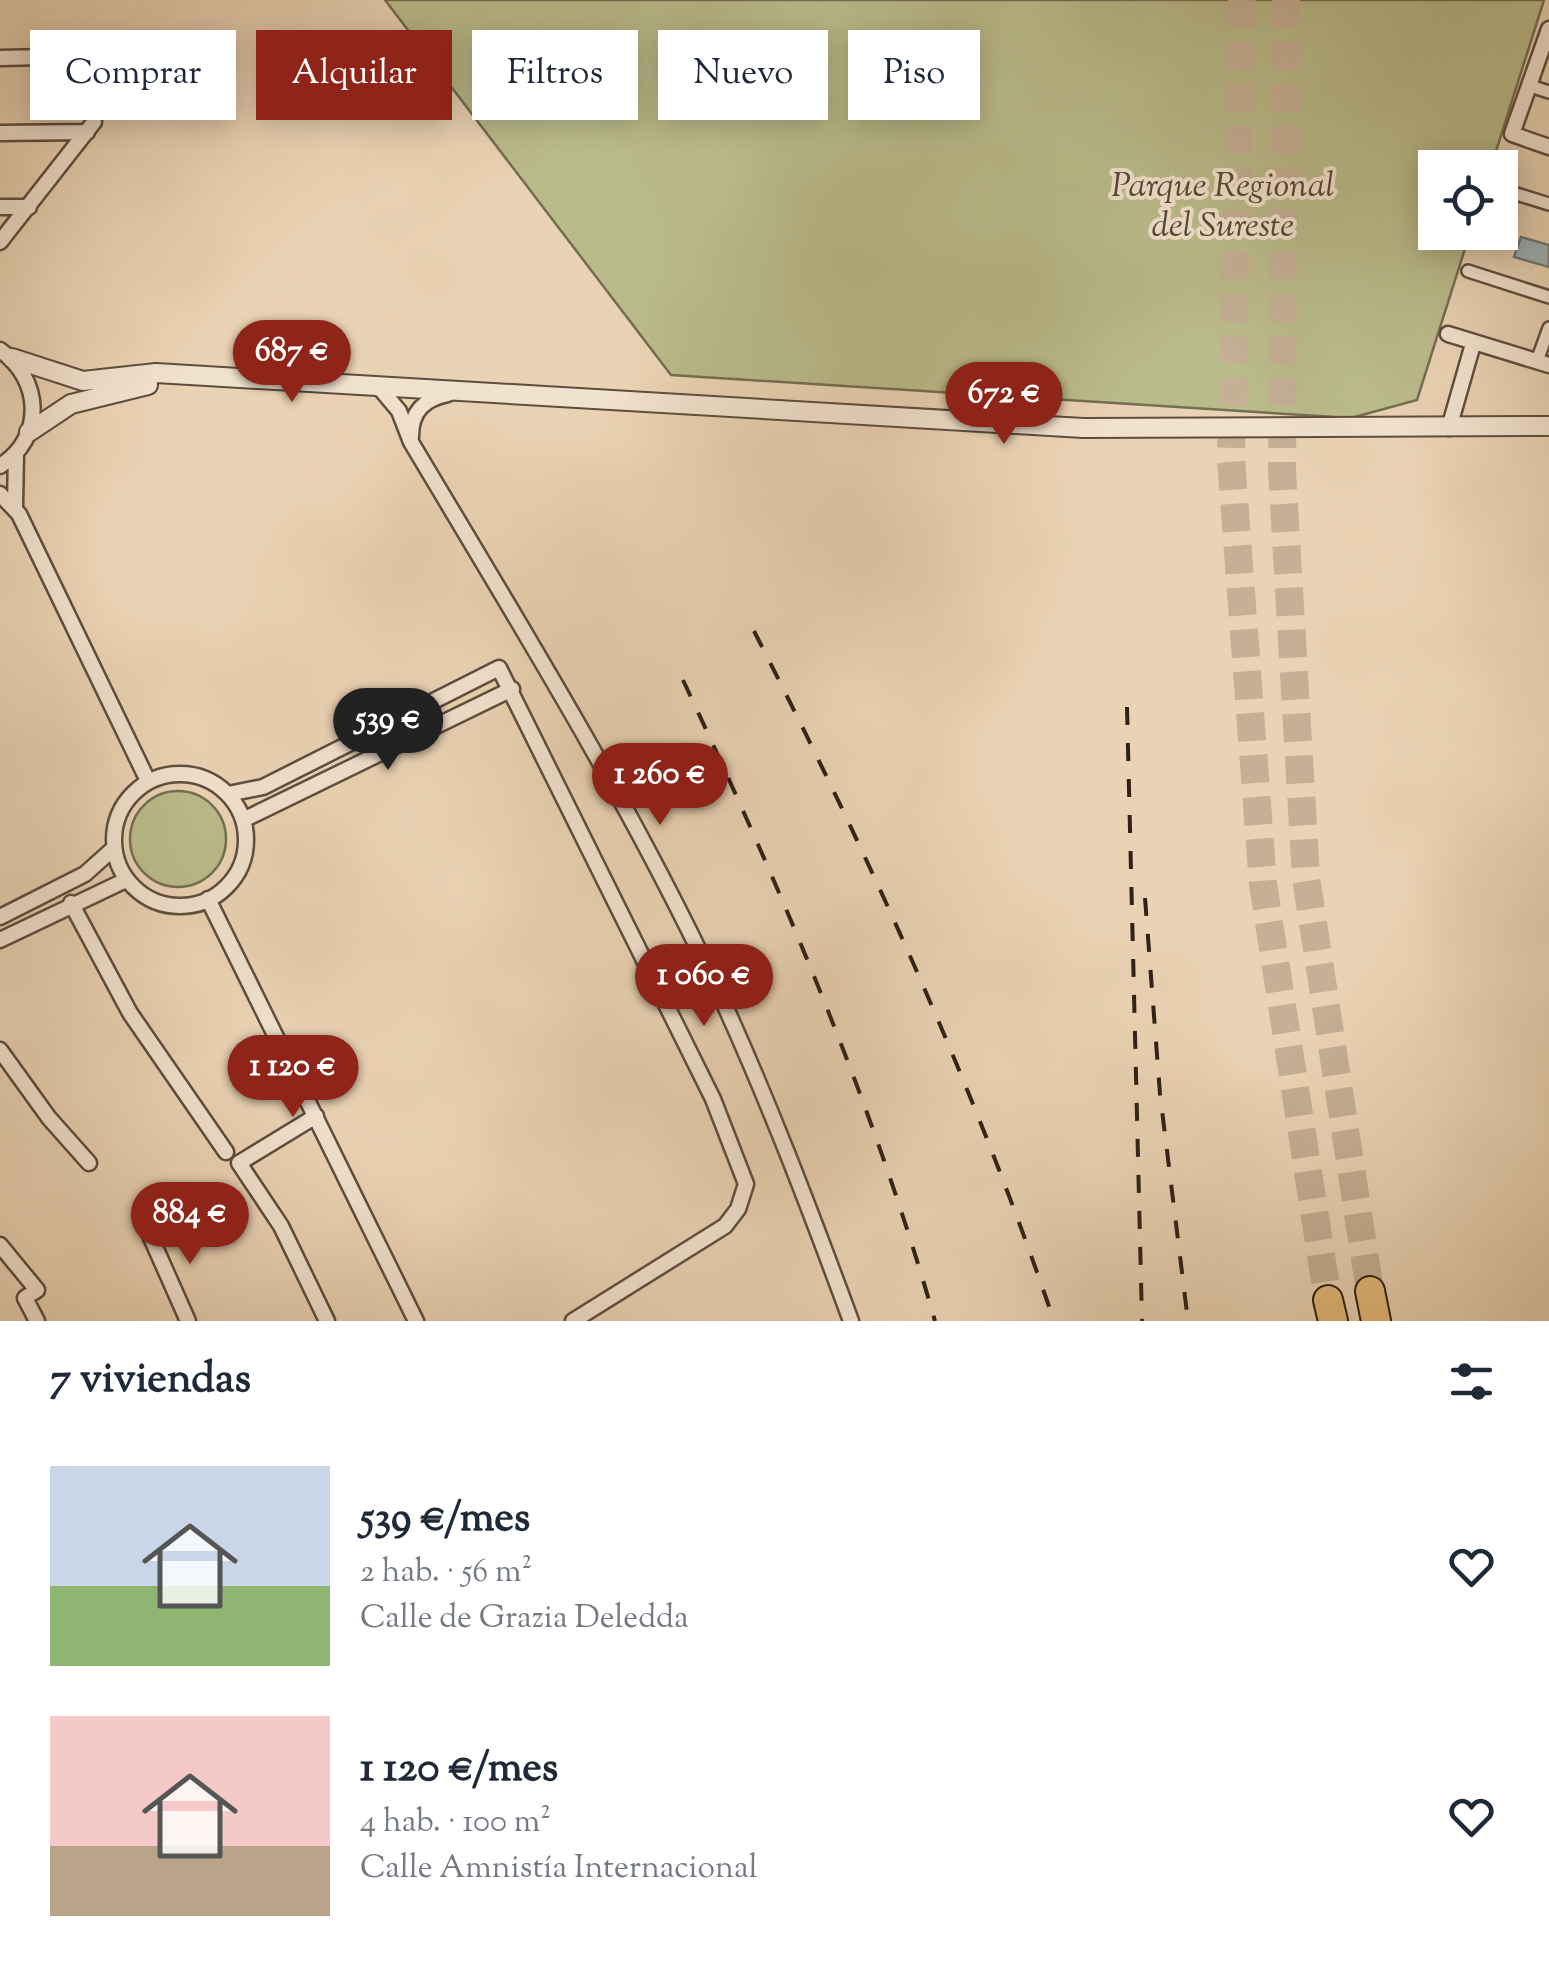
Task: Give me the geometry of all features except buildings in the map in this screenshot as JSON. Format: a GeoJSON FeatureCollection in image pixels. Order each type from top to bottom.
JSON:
{"type":"FeatureCollection","features":[{"type":"Feature","properties":{"kind":"highway"},"geometry":{"type":"LineString","coordinates":[[1370,1291],[1376,1321]]}},
{"type":"Feature","properties":{"kind":"street"},"geometry":{"type":"LineString","coordinates":[[1549,29],[1512,134],[1549,146]]}},
{"type":"Feature","properties":{"kind":"street"},"geometry":{"type":"LineString","coordinates":[[0,58],[89,56],[94,122],[0,242]]}},
{"type":"Feature","properties":{"kind":"street"},"geometry":{"type":"LineString","coordinates":[[1530,86],[1549,92]]}},
{"type":"Feature","properties":{"kind":"street"},"geometry":{"type":"LineString","coordinates":[[0,134],[87,132]]}},
{"type":"Feature","properties":{"kind":"street"},"geometry":{"type":"LineString","coordinates":[[1518,195],[1549,204]]}},
{"type":"Feature","properties":{"kind":"street"},"geometry":{"type":"LineString","coordinates":[[0,208],[28,207]]}},
{"type":"Feature","properties":{"kind":"street"},"geometry":{"type":"LineString","coordinates":[[1468,271],[1549,298]]}},
{"type":"Feature","properties":{"kind":"street"},"geometry":{"type":"LineString","coordinates":[[1448,334],[1543,363],[1549,328]]}},
{"type":"Feature","properties":{"kind":"street"},"geometry":{"type":"LineString","coordinates":[[1449,428],[1473,344]]}},
{"type":"Feature","properties":{"kind":"street"},"geometry":{"type":"LineString","coordinates":[[6,354],[83,381],[156,373],[1083,428],[1549,426]]}},
{"type":"Feature","properties":{"kind":"street"},"geometry":{"type":"LineString","coordinates":[[6,354],[32,392],[29,432]]}},
{"type":"Feature","properties":{"kind":"street"},"geometry":{"type":"LineString","coordinates":[[0,466],[16,454],[29,432],[71,404],[133,387],[208,376]]}},
{"type":"Feature","properties":{"kind":"street"},"geometry":{"type":"LineString","coordinates":[[378,386],[400,411],[412,442],[556,685],[665,885],[777,1126],[852,1321]]}},
{"type":"Feature","properties":{"kind":"street"},"geometry":{"type":"LineString","coordinates":[[412,442],[412,420],[420,407],[436,396],[462,390]]}},
{"type":"Feature","properties":{"kind":"street"},"geometry":{"type":"LineString","coordinates":[[15,506],[16,454]]}},
{"type":"Feature","properties":{"kind":"street"},"geometry":{"type":"LineString","coordinates":[[0,494],[15,506],[148,781]]}},
{"type":"Feature","properties":{"kind":"street"},"geometry":{"type":"LineString","coordinates":[[228,794],[263,787],[499,668],[713,1098],[746,1184],[738,1209],[726,1226],[573,1321]]}},
{"type":"Feature","properties":{"kind":"street"},"geometry":{"type":"LineString","coordinates":[[244,820],[512,689]]}},
{"type":"Feature","properties":{"kind":"street"},"geometry":{"type":"LineString","coordinates":[[190,774],[228,794],[244,820],[244,858],[224,890],[186,907],[163,905],[142,896],[126,880],[114,848],[117,814],[130,795],[148,781],[190,774]]}},
{"type":"Feature","properties":{"kind":"street"},"geometry":{"type":"LineString","coordinates":[[0,917],[85,874],[114,848]]}},
{"type":"Feature","properties":{"kind":"street"},"geometry":{"type":"LineString","coordinates":[[0,940],[126,880]]}},
{"type":"Feature","properties":{"kind":"street"},"geometry":{"type":"LineString","coordinates":[[208,900],[416,1321]]}},
{"type":"Feature","properties":{"kind":"street"},"geometry":{"type":"LineString","coordinates":[[72,903],[130,1012],[226,1152]]}},
{"type":"Feature","properties":{"kind":"street"},"geometry":{"type":"LineString","coordinates":[[0,1050],[49,1118],[89,1162]]}},
{"type":"Feature","properties":{"kind":"street"},"geometry":{"type":"LineString","coordinates":[[316,1116],[239,1164],[281,1226],[327,1321]]}},
{"type":"Feature","properties":{"kind":"street"},"geometry":{"type":"LineString","coordinates":[[148,1231],[188,1321]]}},
{"type":"Feature","properties":{"kind":"street"},"geometry":{"type":"LineString","coordinates":[[0,1245],[36,1290],[26,1298],[37,1321]]}},
{"type":"Feature","properties":{"kind":"green space","name":"Parque Regional del Sureste"},"geometry":{"type":"Polygon","coordinates":[[[385,0],[1544,0],[1496,150],[1418,150],[1418,250],[1465,250],[1417,400],[1351,418],[671,375],[477,120],[638,120],[638,30],[472,30],[472,114],[452,88],[452,30],[408,30],[385,0]]]}},
{"type":"Feature","properties":{"kind":"green space"},"geometry":{"type":"Polygon","coordinates":[[[178,791],[196,795],[212,805],[222,821],[226,839],[222,857],[212,873],[196,883],[178,887],[160,883],[144,873],[134,857],[130,839],[134,821],[144,805],[160,795],[178,791]]]}},
{"type":"Feature","properties":{"kind":"water"},"geometry":{"type":"Polygon","coordinates":[[[1521,237],[1549,245],[1549,267],[1514,257],[1521,237]]]}},
{"type":"Feature","properties":{"kind":"tunnel"},"geometry":{"type":"LineString","coordinates":[[1242,0],[1231,459],[1263,884],[1328,1300]]}},
{"type":"Feature","properties":{"kind":"tunnel"},"geometry":{"type":"LineString","coordinates":[[1286,0],[1282,471],[1306,878],[1370,1291]]}},
{"type":"Feature","properties":{"kind":"railway"},"geometry":{"type":"LineString","coordinates":[[754,631],[838,799],[954,1057],[1054,1321]]}},
{"type":"Feature","properties":{"kind":"railway"},"geometry":{"type":"LineString","coordinates":[[683,680],[822,995],[883,1157],[935,1321]]}},
{"type":"Feature","properties":{"kind":"railway"},"geometry":{"type":"LineString","coordinates":[[1127,707],[1142,1321]]}},
{"type":"Feature","properties":{"kind":"railway"},"geometry":{"type":"LineString","coordinates":[[1145,898],[1160,1094],[1188,1321]]}}]}
